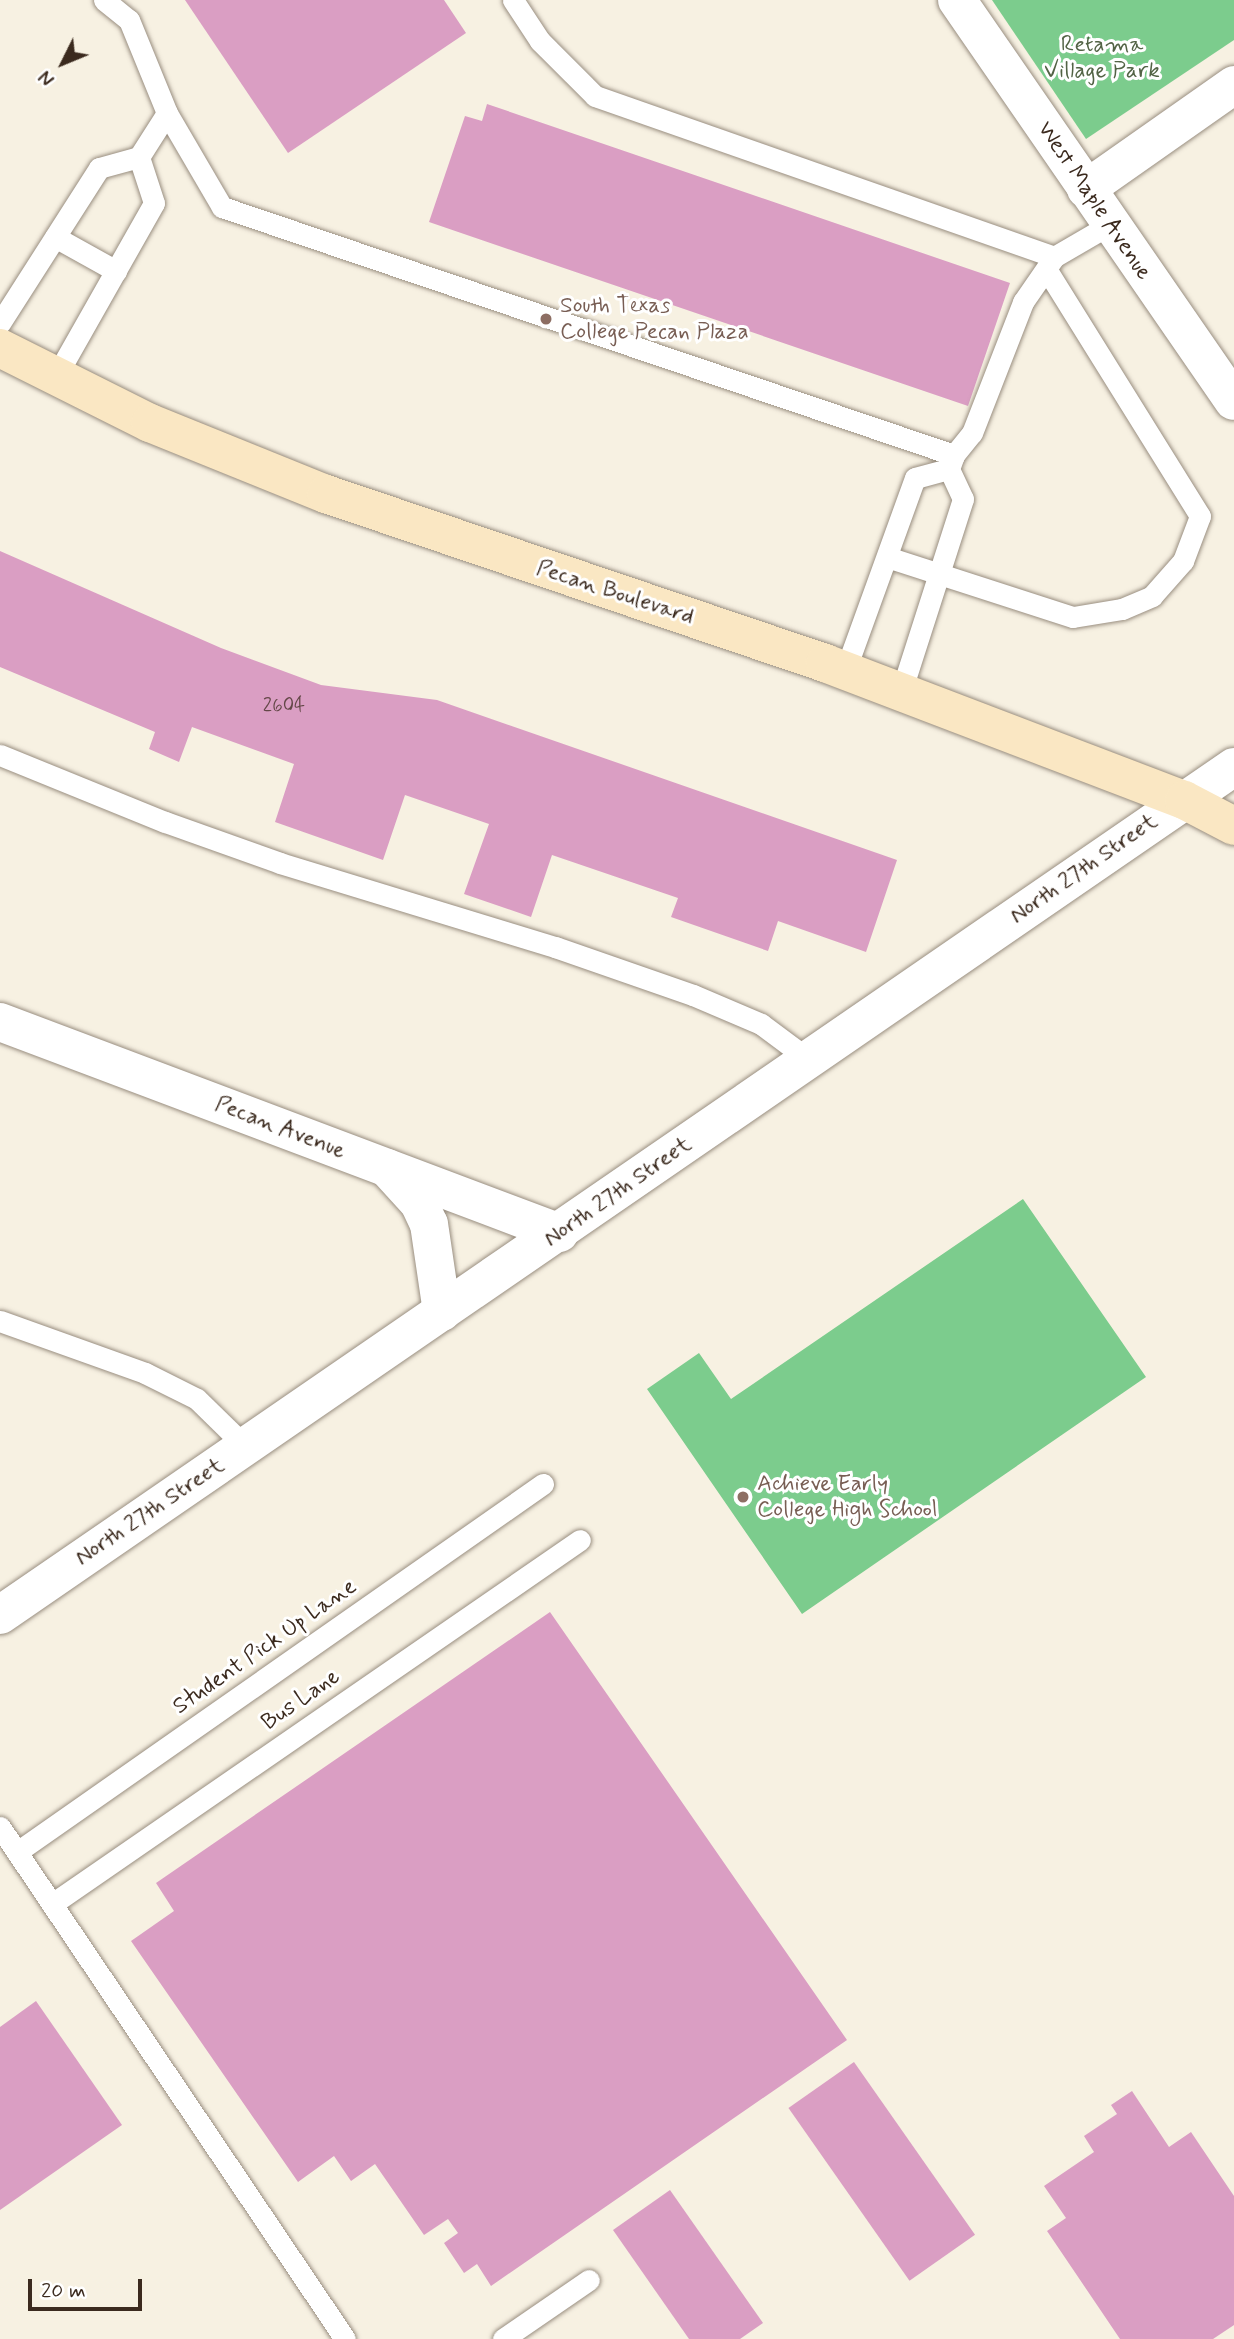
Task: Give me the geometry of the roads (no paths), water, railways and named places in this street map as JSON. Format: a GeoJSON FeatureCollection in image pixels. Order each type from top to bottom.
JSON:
{"type":"FeatureCollection","features":[{"type":"Feature","properties":{"kind":"main road","name":"Pecan Boulevard"},"geometry":{"type":"LineString","coordinates":[[0,348],[55,379],[150,423],[326,494],[845,671],[1184,800],[1234,826]]}},
{"type":"Feature","properties":{"kind":"street","name":"West Maple Avenue"},"geometry":{"type":"LineString","coordinates":[[957,0],[1109,225],[1234,401]]}},
{"type":"Feature","properties":{"kind":"street"},"geometry":{"type":"LineString","coordinates":[[1086,189],[1234,85]]}},
{"type":"Feature","properties":{"kind":"street","name":"North 27th Street"},"geometry":{"type":"LineString","coordinates":[[0,1615],[560,1233],[1234,767]]}},
{"type":"Feature","properties":{"kind":"street","name":"Pecan Avenue"},"geometry":{"type":"LineString","coordinates":[[0,1022],[560,1233]]}},
{"type":"Feature","properties":{"kind":"street"},"geometry":{"type":"LineString","coordinates":[[387,1168],[419,1203],[429,1224],[442,1312]]}},
{"type":"Feature","properties":{"kind":"lane"},"geometry":{"type":"LineString","coordinates":[[104,0],[129,20],[167,113],[222,207],[951,462]]}},
{"type":"Feature","properties":{"kind":"lane"},"geometry":{"type":"LineString","coordinates":[[513,0],[540,41],[595,96],[1050,263],[1200,516],[1183,561],[1152,596],[1122,609],[1073,617],[887,558]]}},
{"type":"Feature","properties":{"kind":"lane"},"geometry":{"type":"LineString","coordinates":[[0,323],[99,168],[139,157],[167,113]]}},
{"type":"Feature","properties":{"kind":"lane"},"geometry":{"type":"LineString","coordinates":[[55,379],[154,203],[139,157]]}},
{"type":"Feature","properties":{"kind":"lane"},"geometry":{"type":"LineString","coordinates":[[845,671],[915,478],[951,462],[972,433],[1023,302],[1050,263],[1109,225]]}},
{"type":"Feature","properties":{"kind":"lane"},"geometry":{"type":"LineString","coordinates":[[55,237],[116,271]]}},
{"type":"Feature","properties":{"kind":"lane"},"geometry":{"type":"LineString","coordinates":[[901,692],[963,499],[951,462]]}},
{"type":"Feature","properties":{"kind":"lane"},"geometry":{"type":"LineString","coordinates":[[0,755],[165,822],[280,863],[555,947],[693,995],[761,1024],[808,1059]]}},
{"type":"Feature","properties":{"kind":"lane"},"geometry":{"type":"LineString","coordinates":[[0,1321],[145,1373],[197,1399],[246,1447]]}},
{"type":"Feature","properties":{"kind":"lane","name":"Student Pick Up Lane"},"geometry":{"type":"LineString","coordinates":[[17,1852],[543,1484]]}},
{"type":"Feature","properties":{"kind":"lane","name":"Bus Lane"},"geometry":{"type":"LineString","coordinates":[[52,1904],[580,1540]]}},
{"type":"Feature","properties":{"kind":"lane"},"geometry":{"type":"LineString","coordinates":[[0,1827],[345,2339]]}},
{"type":"Feature","properties":{"kind":"lane"},"geometry":{"type":"LineString","coordinates":[[503,2339],[589,2280]]}},
{"type":"Feature","properties":{"kind":"place","name":"South Texas College Pecan Plaza"},"geometry":{"type":"Point","coordinates":[546,319]}},
{"type":"Feature","properties":{"kind":"place","name":"Achieve Early College High School"},"geometry":{"type":"Point","coordinates":[743,1497]}},
{"type":"Feature","properties":{"kind":"park label","name":"Retama Village Park"},"geometry":{"type":"Point","coordinates":[1102,58]}}]}
